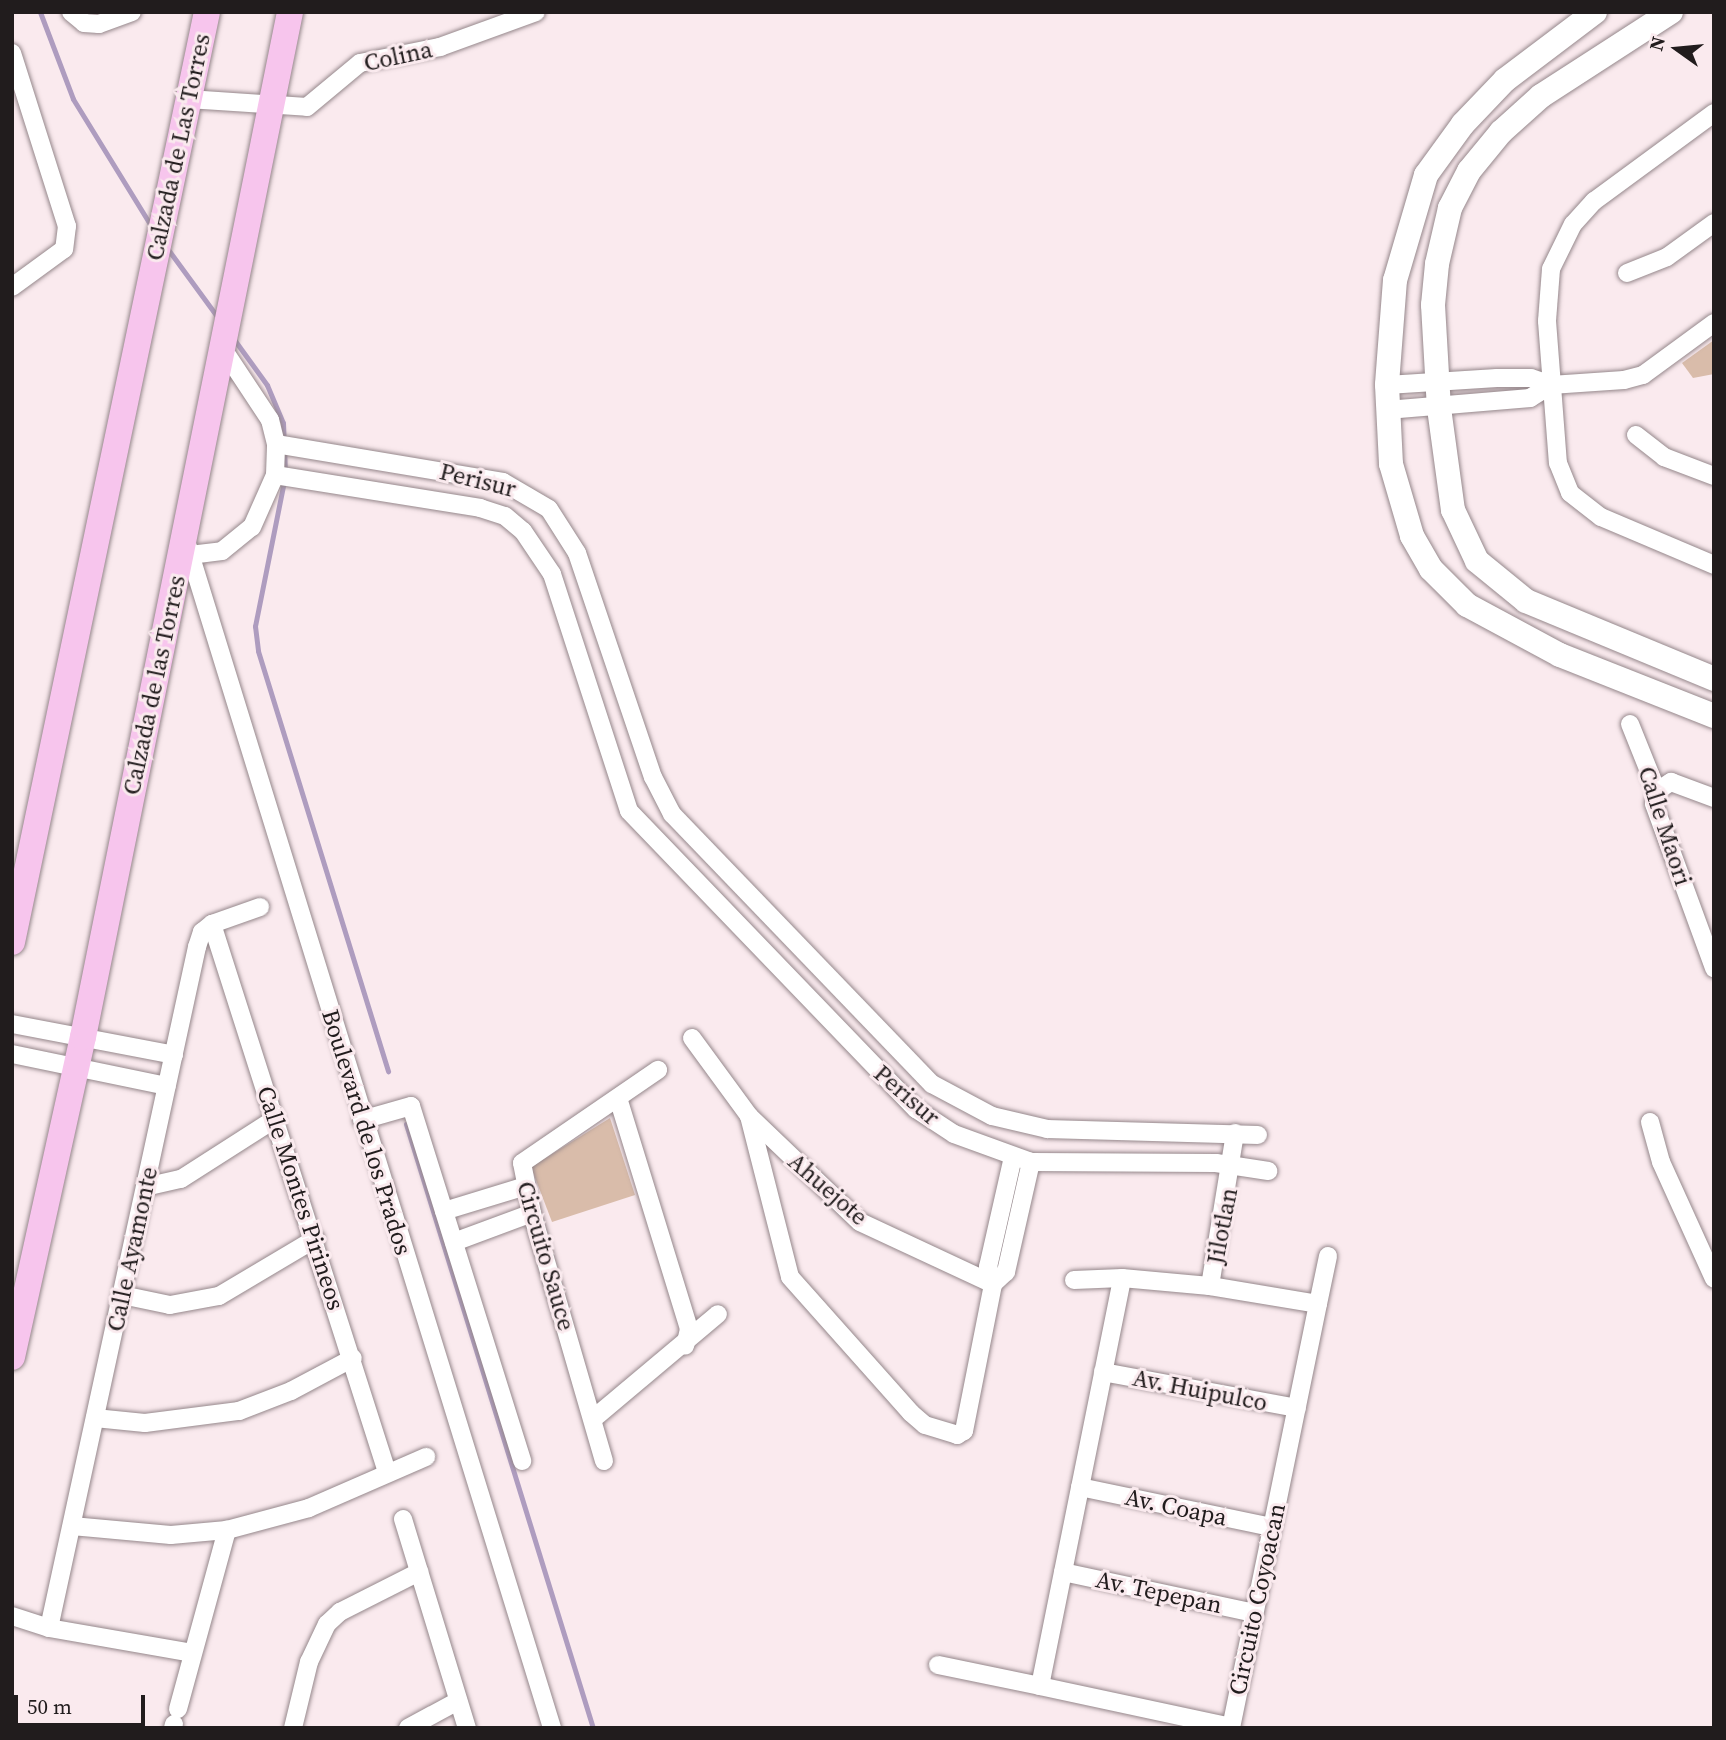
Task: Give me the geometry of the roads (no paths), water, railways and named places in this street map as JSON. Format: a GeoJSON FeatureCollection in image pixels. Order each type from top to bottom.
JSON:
{"type":"FeatureCollection","features":[{"type":"Feature","properties":{"kind":"main road","name":"Calzada de Las Torres"},"geometry":{"type":"LineString","coordinates":[[149,281],[207,12]]}},
{"type":"Feature","properties":{"kind":"main road","name":"Calzada de las Torres"},"geometry":{"type":"LineString","coordinates":[[12,1357],[187,546],[217,379],[290,12]]}},
{"type":"Feature","properties":{"kind":"main road","name":"Calzada de las Torres"},"geometry":{"type":"LineString","coordinates":[[12,942],[149,281]]}},
{"type":"Feature","properties":{"kind":"street"},"geometry":{"type":"LineString","coordinates":[[71,12],[84,23],[99,24],[132,12]]}},
{"type":"Feature","properties":{"kind":"street","name":"Colina"},"geometry":{"type":"LineString","coordinates":[[188,99],[270,107],[307,107],[360,63],[440,47],[536,12]]}},
{"type":"Feature","properties":{"kind":"street"},"geometry":{"type":"LineString","coordinates":[[1595,12],[1505,80],[1463,124],[1426,175],[1395,280],[1387,397],[1391,464],[1400,505],[1419,547],[1449,590],[1508,630],[1560,655],[1714,716]]}},
{"type":"Feature","properties":{"kind":"street"},"geometry":{"type":"LineString","coordinates":[[1661,14],[1541,96],[1501,132],[1469,171],[1450,208],[1437,264],[1433,305],[1439,408],[1453,510],[1476,561],[1526,601],[1714,679]]}},
{"type":"Feature","properties":{"kind":"street"},"geometry":{"type":"LineString","coordinates":[[12,53],[67,226],[64,249],[12,287]]}},
{"type":"Feature","properties":{"kind":"street"},"geometry":{"type":"LineString","coordinates":[[1714,113],[1594,201],[1560,246],[1549,291],[1551,385],[1558,463],[1563,481],[1577,501],[1601,517],[1714,565]]}},
{"type":"Feature","properties":{"kind":"street"},"geometry":{"type":"LineString","coordinates":[[1627,273],[1667,257],[1714,223]]}},
{"type":"Feature","properties":{"kind":"street"},"geometry":{"type":"LineString","coordinates":[[1387,397],[1437,380],[1531,378],[1551,385],[1643,375],[1714,323]]}},
{"type":"Feature","properties":{"kind":"street"},"geometry":{"type":"LineString","coordinates":[[187,546],[222,551],[252,527],[275,475],[276,444],[264,408],[223,349]]}},
{"type":"Feature","properties":{"kind":"street"},"geometry":{"type":"LineString","coordinates":[[1497,378],[1498,401]]}},
{"type":"Feature","properties":{"kind":"street"},"geometry":{"type":"LineString","coordinates":[[1387,397],[1439,408],[1530,398],[1551,385]]}},
{"type":"Feature","properties":{"kind":"street"},"geometry":{"type":"LineString","coordinates":[[1636,435],[1664,457],[1714,476]]}},
{"type":"Feature","properties":{"kind":"street","name":"Perisur"},"geometry":{"type":"LineString","coordinates":[[276,444],[467,474],[526,492],[549,509],[577,552],[613,664],[662,799],[685,829],[911,1064],[957,1101],[1005,1120],[1047,1129],[1258,1135]]}},
{"type":"Feature","properties":{"kind":"street","name":"Perisur"},"geometry":{"type":"LineString","coordinates":[[275,475],[450,502],[505,516],[523,531],[552,574],[622,796],[663,850],[916,1109],[954,1134],[1031,1162],[1234,1165],[1268,1171]]}},
{"type":"Feature","properties":{"kind":"street","name":"Boulevard de los Prados"},"geometry":{"type":"LineString","coordinates":[[187,546],[362,1120],[552,1728]]}},
{"type":"Feature","properties":{"kind":"street"},"geometry":{"type":"LineString","coordinates":[[1449,590],[1476,561]]}},
{"type":"Feature","properties":{"kind":"street"},"geometry":{"type":"LineString","coordinates":[[584,676],[613,664]]}},
{"type":"Feature","properties":{"kind":"street","name":"Calle Maori"},"geometry":{"type":"LineString","coordinates":[[1630,724],[1657,791],[1654,804],[1714,968]]}},
{"type":"Feature","properties":{"kind":"street"},"geometry":{"type":"LineString","coordinates":[[1657,791],[1671,782],[1714,798]]}},
{"type":"Feature","properties":{"kind":"street"},"geometry":{"type":"LineString","coordinates":[[663,850],[685,829]]}},
{"type":"Feature","properties":{"kind":"street"},"geometry":{"type":"LineString","coordinates":[[212,924],[260,907]]}},
{"type":"Feature","properties":{"kind":"street","name":"Calle Ayamonte"},"geometry":{"type":"LineString","coordinates":[[49,1628],[197,947],[202,932],[212,924]]}},
{"type":"Feature","properties":{"kind":"street","name":"Calle Montes Pirineos"},"geometry":{"type":"LineString","coordinates":[[212,924],[315,1239],[387,1472]]}},
{"type":"Feature","properties":{"kind":"street"},"geometry":{"type":"LineString","coordinates":[[12,1024],[174,1055]]}},
{"type":"Feature","properties":{"kind":"street"},"geometry":{"type":"LineString","coordinates":[[692,1038],[749,1116],[790,1277],[925,1425],[957,1434],[964,1431],[993,1284],[988,1267],[1013,1157]]}},
{"type":"Feature","properties":{"kind":"street"},"geometry":{"type":"LineString","coordinates":[[12,1054],[167,1086]]}},
{"type":"Feature","properties":{"kind":"street","name":"Circuito Sauce"},"geometry":{"type":"LineString","coordinates":[[604,1461],[532,1213],[522,1169],[526,1158],[658,1070]]}},
{"type":"Feature","properties":{"kind":"street"},"geometry":{"type":"LineString","coordinates":[[618,1098],[689,1329],[685,1346]]}},
{"type":"Feature","properties":{"kind":"street","name":"Boulevard de los Prados"},"geometry":{"type":"LineString","coordinates":[[362,1120],[411,1106],[522,1461]]}},
{"type":"Feature","properties":{"kind":"street","name":"Ahuejote"},"geometry":{"type":"LineString","coordinates":[[749,1116],[860,1222],[993,1284]]}},
{"type":"Feature","properties":{"kind":"street"},"geometry":{"type":"LineString","coordinates":[[145,1187],[181,1179],[275,1119]]}},
{"type":"Feature","properties":{"kind":"street"},"geometry":{"type":"LineString","coordinates":[[1650,1122],[1661,1162],[1709,1251],[1714,1279]]}},
{"type":"Feature","properties":{"kind":"street"},"geometry":{"type":"LineString","coordinates":[[1234,1165],[1236,1133]]}},
{"type":"Feature","properties":{"kind":"street"},"geometry":{"type":"LineString","coordinates":[[993,1284],[1006,1272],[1031,1162]]}},
{"type":"Feature","properties":{"kind":"street","name":"Jilotlan"},"geometry":{"type":"LineString","coordinates":[[1210,1286],[1234,1165]]}},
{"type":"Feature","properties":{"kind":"street"},"geometry":{"type":"LineString","coordinates":[[444,1211],[526,1186]]}},
{"type":"Feature","properties":{"kind":"street"},"geometry":{"type":"LineString","coordinates":[[454,1242],[532,1213]]}},
{"type":"Feature","properties":{"kind":"street"},"geometry":{"type":"LineString","coordinates":[[122,1294],[170,1305],[219,1296],[315,1239]]}},
{"type":"Feature","properties":{"kind":"street","name":"Circuito Coyoacan"},"geometry":{"type":"LineString","coordinates":[[938,1665],[1233,1727],[1328,1256]]}},
{"type":"Feature","properties":{"kind":"street"},"geometry":{"type":"LineString","coordinates":[[1040,1686],[1122,1278]]}},
{"type":"Feature","properties":{"kind":"street"},"geometry":{"type":"LineString","coordinates":[[1074,1280],[1122,1278],[1210,1286],[1318,1304]]}},
{"type":"Feature","properties":{"kind":"street"},"geometry":{"type":"LineString","coordinates":[[593,1419],[685,1346],[718,1314]]}},
{"type":"Feature","properties":{"kind":"street"},"geometry":{"type":"LineString","coordinates":[[95,1418],[145,1423],[239,1411],[291,1391],[353,1358]]}},
{"type":"Feature","properties":{"kind":"street","name":"Av. Huipulco"},"geometry":{"type":"LineString","coordinates":[[1103,1372],[1297,1408]]}},
{"type":"Feature","properties":{"kind":"street"},"geometry":{"type":"LineString","coordinates":[[72,1526],[172,1535],[227,1530],[309,1508],[426,1457]]}},
{"type":"Feature","properties":{"kind":"street","name":"Av. Coapa"},"geometry":{"type":"LineString","coordinates":[[1080,1487],[1272,1527]]}},
{"type":"Feature","properties":{"kind":"street"},"geometry":{"type":"LineString","coordinates":[[403,1519],[467,1728]]}},
{"type":"Feature","properties":{"kind":"street"},"geometry":{"type":"LineString","coordinates":[[175,1720],[227,1530]]}},
{"type":"Feature","properties":{"kind":"street"},"geometry":{"type":"LineString","coordinates":[[293,1728],[309,1662],[327,1624],[340,1612],[419,1572]]}},
{"type":"Feature","properties":{"kind":"street","name":"Av. Tepepan"},"geometry":{"type":"LineString","coordinates":[[1063,1572],[1254,1613]]}},
{"type":"Feature","properties":{"kind":"street"},"geometry":{"type":"LineString","coordinates":[[12,1616],[49,1628],[192,1653]]}},
{"type":"Feature","properties":{"kind":"street"},"geometry":{"type":"LineString","coordinates":[[408,1728],[458,1701]]}},
{"type":"Feature","properties":{"kind":"waterway"},"geometry":{"type":"LineString","coordinates":[[40,12],[73,99],[153,229]]}},
{"type":"Feature","properties":{"kind":"waterway"},"geometry":{"type":"LineString","coordinates":[[167,248],[219,319]]}},
{"type":"Feature","properties":{"kind":"waterway"},"geometry":{"type":"LineString","coordinates":[[233,338],[267,385],[283,423],[285,472]]}},
{"type":"Feature","properties":{"kind":"waterway"},"geometry":{"type":"LineString","coordinates":[[284,481],[255,626],[258,651],[388,1071]]}},
{"type":"Feature","properties":{"kind":"waterway"},"geometry":{"type":"LineString","coordinates":[[406,1124],[593,1728]]}}]}
